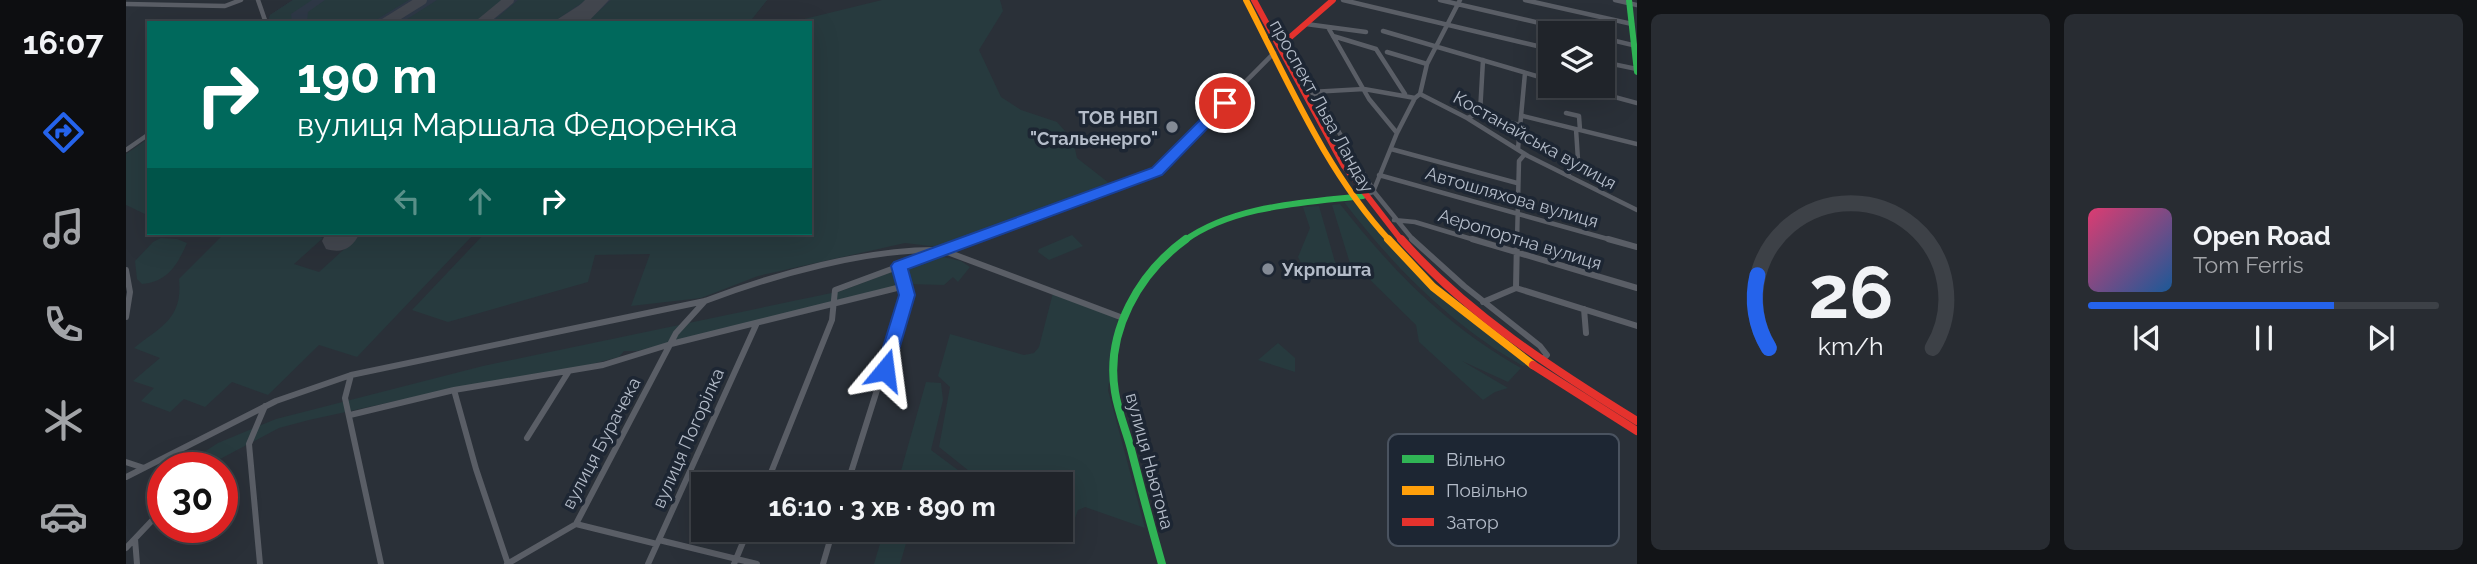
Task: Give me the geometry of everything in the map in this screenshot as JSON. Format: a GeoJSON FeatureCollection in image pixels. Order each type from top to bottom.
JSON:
{"type":"FeatureCollection","features":[{"type":"Feature","properties":{"kind":"main road","name":"проспект Льва Ландау"},"geometry":{"type":"LineString","coordinates":[[1246,0],[1255,8]]}},
{"type":"Feature","properties":{"kind":"main road","name":"проспект Льва Ландау"},"geometry":{"type":"LineString","coordinates":[[1254,0],[1255,8],[1277,50],[1300,84],[1363,197],[1414,255],[1446,286],[1539,363],[1637,421]]}},
{"type":"Feature","properties":{"kind":"main road"},"geometry":{"type":"LineString","coordinates":[[1277,50],[1333,0]]}},
{"type":"Feature","properties":{"kind":"main road"},"geometry":{"type":"LineString","coordinates":[[1632,3],[1637,70]]}},
{"type":"Feature","properties":{"kind":"main road","name":"проспект Льва Ландау"},"geometry":{"type":"LineString","coordinates":[[1277,50],[1278,62],[1352,198],[1438,289],[1637,431]]}},
{"type":"Feature","properties":{"kind":"main road"},"geometry":{"type":"LineString","coordinates":[[1267,60],[1278,62]]}},
{"type":"Feature","properties":{"kind":"main road","name":"вулиця Ньютона"},"geometry":{"type":"LineString","coordinates":[[1162,564],[1114,388],[1115,362],[1123,318],[1147,272],[1170,251],[1211,223],[1267,207],[1363,197]]}},
{"type":"Feature","properties":{"kind":"street"},"geometry":{"type":"LineString","coordinates":[[126,4],[225,6],[241,0]]}},
{"type":"Feature","properties":{"kind":"street"},"geometry":{"type":"LineString","coordinates":[[258,0],[266,21]]}},
{"type":"Feature","properties":{"kind":"street"},"geometry":{"type":"LineString","coordinates":[[1343,0],[1538,46]]}},
{"type":"Feature","properties":{"kind":"street"},"geometry":{"type":"LineString","coordinates":[[1440,0],[1459,2],[1538,22]]}},
{"type":"Feature","properties":{"kind":"street"},"geometry":{"type":"LineString","coordinates":[[1525,0],[1632,23]]}},
{"type":"Feature","properties":{"kind":"street"},"geometry":{"type":"LineString","coordinates":[[1615,0],[1632,3]]}},
{"type":"Feature","properties":{"kind":"street"},"geometry":{"type":"LineString","coordinates":[[1363,197],[1374,190],[1397,133],[1417,96],[1427,64],[1459,2]]}},
{"type":"Feature","properties":{"kind":"street"},"geometry":{"type":"LineString","coordinates":[[1306,24],[1366,32]]}},
{"type":"Feature","properties":{"kind":"street"},"geometry":{"type":"LineString","coordinates":[[1329,29],[1364,89],[1389,127],[1397,133]]}},
{"type":"Feature","properties":{"kind":"street"},"geometry":{"type":"LineString","coordinates":[[1383,32],[1538,77]]}},
{"type":"Feature","properties":{"kind":"street"},"geometry":{"type":"LineString","coordinates":[[1333,36],[1377,49],[1405,94]]}},
{"type":"Feature","properties":{"kind":"street"},"geometry":{"type":"LineString","coordinates":[[1615,41],[1636,46]]}},
{"type":"Feature","properties":{"kind":"street"},"geometry":{"type":"LineString","coordinates":[[771,472],[832,320],[835,290],[1157,172],[1277,50]]}},
{"type":"Feature","properties":{"kind":"street"},"geometry":{"type":"LineString","coordinates":[[1387,52],[1427,64]]}},
{"type":"Feature","properties":{"kind":"street"},"geometry":{"type":"LineString","coordinates":[[1480,113],[1483,61]]}},
{"type":"Feature","properties":{"kind":"street"},"geometry":{"type":"LineString","coordinates":[[1615,65],[1637,70]]}},
{"type":"Feature","properties":{"kind":"street"},"geometry":{"type":"LineString","coordinates":[[1518,149],[1525,73]]}},
{"type":"Feature","properties":{"kind":"street"},"geometry":{"type":"LineString","coordinates":[[1300,84],[1324,106],[1374,190],[1395,219],[1483,302],[1540,346],[1546,355],[1539,363]]}},
{"type":"Feature","properties":{"kind":"street","name":"Костанайська вулиця"},"geometry":{"type":"LineString","coordinates":[[1311,92],[1364,89],[1417,96],[1467,118],[1567,176],[1637,210]]}},
{"type":"Feature","properties":{"kind":"street"},"geometry":{"type":"LineString","coordinates":[[1615,97],[1637,103]]}},
{"type":"Feature","properties":{"kind":"street"},"geometry":{"type":"LineString","coordinates":[[1467,118],[1480,113],[1522,126]]}},
{"type":"Feature","properties":{"kind":"street"},"geometry":{"type":"LineString","coordinates":[[1566,113],[1579,116],[1578,160],[1573,162],[1567,176]]}},
{"type":"Feature","properties":{"kind":"street"},"geometry":{"type":"LineString","coordinates":[[1523,116],[1637,144]]}},
{"type":"Feature","properties":{"kind":"street"},"geometry":{"type":"LineString","coordinates":[[126,150],[147,135]]}},
{"type":"Feature","properties":{"kind":"street"},"geometry":{"type":"LineString","coordinates":[[1391,149],[1517,183]]}},
{"type":"Feature","properties":{"kind":"street"},"geometry":{"type":"LineString","coordinates":[[1516,288],[1518,161],[1525,153]]}},
{"type":"Feature","properties":{"kind":"street","name":"Автошляхова вулиця"},"geometry":{"type":"LineString","coordinates":[[1379,175],[1637,247]]}},
{"type":"Feature","properties":{"kind":"street","name":"Аеропортна вулиця"},"geometry":{"type":"LineString","coordinates":[[1395,219],[1415,222],[1637,288]]}},
{"type":"Feature","properties":{"kind":"street"},"geometry":{"type":"LineString","coordinates":[[176,452],[265,405],[351,374],[705,302],[759,280],[912,249],[942,250],[1123,318]]}},
{"type":"Feature","properties":{"kind":"street"},"geometry":{"type":"LineString","coordinates":[[851,472],[907,295],[899,266]]}},
{"type":"Feature","properties":{"kind":"street"},"geometry":{"type":"LineString","coordinates":[[126,271],[130,292],[126,317]]}},
{"type":"Feature","properties":{"kind":"street"},"geometry":{"type":"LineString","coordinates":[[350,415],[454,390],[603,365],[671,344],[834,306],[905,286]]}},
{"type":"Feature","properties":{"kind":"street"},"geometry":{"type":"LineString","coordinates":[[1483,302],[1516,288],[1637,326]]}},
{"type":"Feature","properties":{"kind":"street","name":"вулиця Бурачека"},"geometry":{"type":"LineString","coordinates":[[508,564],[576,524],[676,334],[705,302]]}},
{"type":"Feature","properties":{"kind":"street"},"geometry":{"type":"LineString","coordinates":[[1584,309],[1586,333]]}},
{"type":"Feature","properties":{"kind":"street","name":"вулиця Погорілка"},"geometry":{"type":"LineString","coordinates":[[649,564],[756,325]]}},
{"type":"Feature","properties":{"kind":"street"},"geometry":{"type":"LineString","coordinates":[[527,438],[569,371]]}},
{"type":"Feature","properties":{"kind":"street"},"geometry":{"type":"LineString","coordinates":[[351,374],[345,398],[382,564]]}},
{"type":"Feature","properties":{"kind":"street"},"geometry":{"type":"LineString","coordinates":[[454,390],[476,469],[508,564]]}},
{"type":"Feature","properties":{"kind":"street"},"geometry":{"type":"LineString","coordinates":[[260,564],[249,444],[265,405]]}},
{"type":"Feature","properties":{"kind":"street"},"geometry":{"type":"LineString","coordinates":[[126,462],[144,468]]}},
{"type":"Feature","properties":{"kind":"street"},"geometry":{"type":"LineString","coordinates":[[126,477],[147,466]]}},
{"type":"Feature","properties":{"kind":"street"},"geometry":{"type":"LineString","coordinates":[[576,524],[757,564]]}},
{"type":"Feature","properties":{"kind":"street"},"geometry":{"type":"LineString","coordinates":[[126,548],[147,526]]}},
{"type":"Feature","properties":{"kind":"street"},"geometry":{"type":"LineString","coordinates":[[135,539],[136,564]]}},
{"type":"Feature","properties":{"kind":"street"},"geometry":{"type":"LineString","coordinates":[[736,561],[743,542]]}},
{"type":"Feature","properties":{"kind":"street"},"geometry":{"type":"LineString","coordinates":[[823,564],[829,542]]}},
{"type":"Feature","properties":{"kind":"shaded area"},"geometry":{"type":"Polygon","coordinates":[[[293,0],[767,0],[750,21],[268,21],[270,15],[293,0]]]}},
{"type":"Feature","properties":{"kind":"green space"},"geometry":{"type":"Polygon","coordinates":[[[293,0],[312,0],[291,14],[292,21],[268,21],[270,15],[293,0]]]}},
{"type":"Feature","properties":{"kind":"green space"},"geometry":{"type":"Polygon","coordinates":[[[325,0],[409,0],[374,21],[307,21],[308,12],[325,0]]]}},
{"type":"Feature","properties":{"kind":"green space"},"geometry":{"type":"Polygon","coordinates":[[[437,0],[505,0],[479,21],[404,21],[437,0]]]}},
{"type":"Feature","properties":{"kind":"green space"},"geometry":{"type":"Polygon","coordinates":[[[518,0],[586,0],[555,21],[493,21],[518,0]]]}},
{"type":"Feature","properties":{"kind":"green space"},"geometry":{"type":"Polygon","coordinates":[[[611,0],[767,0],[751,21],[588,21],[611,0]]]}},
{"type":"Feature","properties":{"kind":"green space"},"geometry":{"type":"Polygon","coordinates":[[[882,0],[1000,0],[1003,11],[979,50],[1001,97],[1021,110],[1057,122],[1073,140],[1077,158],[1109,183],[938,247],[905,243],[758,276],[701,298],[631,306],[650,254],[595,255],[588,282],[448,322],[412,310],[483,235],[812,235],[812,21],[796,21],[882,0]]]}},
{"type":"Feature","properties":{"kind":"green space"},"geometry":{"type":"Polygon","coordinates":[[[147,139],[147,215],[126,205],[126,154],[147,139]]]}},
{"type":"Feature","properties":{"kind":"green space"},"geometry":{"type":"Polygon","coordinates":[[[1353,201],[1402,257],[1527,365],[1523,366],[1497,350],[1425,293],[1383,249],[1344,202],[1353,201]]]}},
{"type":"Feature","properties":{"kind":"green space"},"geometry":{"type":"Polygon","coordinates":[[[1340,204],[1380,252],[1444,315],[1521,368],[1508,382],[1462,361],[1508,388],[1483,400],[1419,342],[1416,325],[1358,268],[1352,270],[1332,205],[1340,204]]]}},
{"type":"Feature","properties":{"kind":"green space"},"geometry":{"type":"Polygon","coordinates":[[[1319,206],[1337,269],[1330,270],[1301,263],[1298,257],[1310,228],[1303,207],[1319,206]]]}},
{"type":"Feature","properties":{"kind":"green space"},"geometry":{"type":"Polygon","coordinates":[[[223,235],[315,235],[323,238],[294,264],[319,272],[360,235],[473,235],[357,357],[319,345],[268,395],[232,382],[205,407],[184,399],[170,412],[141,401],[154,388],[133,381],[160,358],[134,348],[162,327],[174,312],[178,303],[179,279],[223,235]]]}},
{"type":"Feature","properties":{"kind":"green space"},"geometry":{"type":"Polygon","coordinates":[[[1072,235],[1083,246],[1049,260],[1038,252],[1039,249],[1072,235]]]}},
{"type":"Feature","properties":{"kind":"green space"},"geometry":{"type":"Polygon","coordinates":[[[161,238],[187,243],[179,259],[165,276],[142,284],[137,279],[135,261],[153,242],[161,238]]]}},
{"type":"Feature","properties":{"kind":"green space"},"geometry":{"type":"Polygon","coordinates":[[[943,257],[961,261],[970,267],[958,282],[953,277],[944,285],[907,284],[637,351],[624,351],[619,357],[577,368],[465,386],[309,420],[279,428],[233,452],[204,452],[218,443],[276,419],[483,366],[841,291],[926,259],[943,257]]]}},
{"type":"Feature","properties":{"kind":"green space"},"geometry":{"type":"Polygon","coordinates":[[[1053,293],[1118,317],[1108,390],[1145,528],[1085,507],[1078,510],[1073,523],[1073,472],[969,472],[939,447],[950,387],[938,376],[950,334],[1024,355],[1034,353],[1039,347],[1053,293]]]}},
{"type":"Feature","properties":{"kind":"green space"},"geometry":{"type":"Polygon","coordinates":[[[1278,343],[1295,358],[1295,372],[1258,360],[1278,343]]]}},
{"type":"Feature","properties":{"kind":"green space"},"geometry":{"type":"Polygon","coordinates":[[[926,382],[941,383],[943,400],[931,450],[961,472],[901,472],[926,382]]]}},
{"type":"Feature","properties":{"kind":"green space"},"geometry":{"type":"Polygon","coordinates":[[[880,542],[906,542],[900,564],[874,564],[880,542]]]}},
{"type":"Feature","properties":{"kind":"taxiway"},"geometry":{"type":"LineString","coordinates":[[388,21],[422,0]]}},
{"type":"Feature","properties":{"kind":"taxiway"},"geometry":{"type":"LineString","coordinates":[[483,21],[509,0]]}},
{"type":"Feature","properties":{"kind":"taxiway"},"geometry":{"type":"LineString","coordinates":[[564,21],[597,0]]}},
{"type":"Feature","properties":{"kind":"runway"},"geometry":{"type":"LineString","coordinates":[[575,21],[598,0]]}},
{"type":"Feature","properties":{"kind":"runway"},"geometry":{"type":"LineString","coordinates":[[337,241],[343,235]]}},
{"type":"Feature","properties":{"kind":"traffic: fast"},"geometry":{"type":"LineString","coordinates":[[1629,0],[1637,72]]}},
{"type":"Feature","properties":{"kind":"traffic: fast"},"geometry":{"type":"LineString","coordinates":[[1162,564],[1113,379],[1119,332],[1143,280],[1165,254],[1193,235],[1223,221],[1257,211],[1363,196]]}},
{"type":"Feature","properties":{"kind":"traffic: slow"},"geometry":{"type":"LineString","coordinates":[[1246,0],[1337,174],[1365,214],[1433,287],[1533,365]]}},
{"type":"Feature","properties":{"kind":"traffic: jam"},"geometry":{"type":"LineString","coordinates":[[1254,0],[1344,166],[1377,212],[1409,248],[1443,281],[1517,342],[1637,421]]}},
{"type":"Feature","properties":{"kind":"traffic: jam"},"geometry":{"type":"LineString","coordinates":[[1280,46],[1333,0]]}},
{"type":"Feature","properties":{"kind":"traffic: jam"},"geometry":{"type":"LineString","coordinates":[[1533,365],[1637,431]]}},
{"type":"Feature","properties":{"kind":"place","name":"ТОВ НВП \"Стальенерго\""},"geometry":{"type":"Point","coordinates":[1172,127]}},
{"type":"Feature","properties":{"kind":"place","name":"Укрпошта"},"geometry":{"type":"Point","coordinates":[1268,269]}},
{"type":"Feature","properties":{"kind":"route"},"geometry":{"type":"LineString","coordinates":[[885,370],[907,295],[899,266],[1157,172],[1225,103]]}}]}
